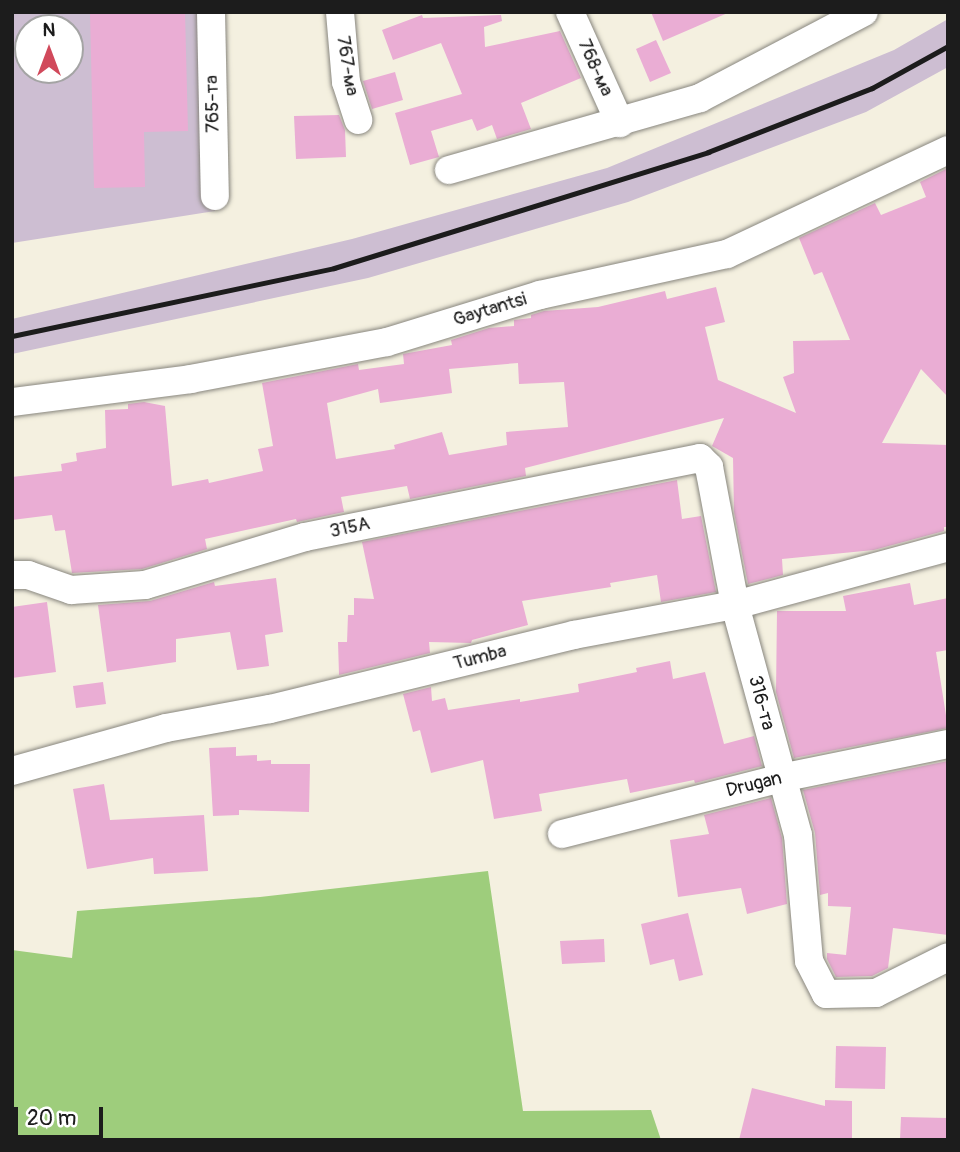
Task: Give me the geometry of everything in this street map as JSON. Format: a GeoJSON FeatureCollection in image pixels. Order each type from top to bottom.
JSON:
{"type":"FeatureCollection","features":[{"type":"Feature","properties":{"kind":"street","name":"765-та"},"geometry":{"type":"LineString","coordinates":[[211,12],[215,196]]}},
{"type":"Feature","properties":{"kind":"street","name":"767-ма"},"geometry":{"type":"LineString","coordinates":[[340,12],[346,82],[358,120]]}},
{"type":"Feature","properties":{"kind":"street","name":"768-ма"},"geometry":{"type":"LineString","coordinates":[[570,12],[620,123]]}},
{"type":"Feature","properties":{"kind":"street"},"geometry":{"type":"LineString","coordinates":[[449,170],[700,98],[864,12]]}},
{"type":"Feature","properties":{"kind":"street","name":"Gaytantsi"},"geometry":{"type":"LineString","coordinates":[[12,402],[191,379],[387,342],[540,295],[727,254],[948,150]]}},
{"type":"Feature","properties":{"kind":"street","name":"315А"},"geometry":{"type":"LineString","coordinates":[[12,575],[28,575],[71,590],[145,585],[305,537],[577,484],[690,457]]}},
{"type":"Feature","properties":{"kind":"street","name":"316-та"},"geometry":{"type":"LineString","coordinates":[[690,457],[700,458],[709,467],[735,605],[798,835],[808,961],[826,994],[876,993],[948,957]]}},
{"type":"Feature","properties":{"kind":"street","name":"Tumba"},"geometry":{"type":"LineString","coordinates":[[12,771],[166,728],[270,709],[574,635],[735,605],[948,547]]}},
{"type":"Feature","properties":{"kind":"street","name":"Drugan"},"geometry":{"type":"LineString","coordinates":[[562,834],[781,778],[948,744]]}},
{"type":"Feature","properties":{"kind":"shaded area"},"geometry":{"type":"Polygon","coordinates":[[[12,12],[211,12],[215,211],[12,243],[12,12]]]}},
{"type":"Feature","properties":{"kind":"shaded area"},"geometry":{"type":"Polygon","coordinates":[[[948,19],[948,67],[866,112],[628,202],[368,278],[12,354],[12,319],[352,239],[607,168],[894,50],[948,19]]]}},
{"type":"Feature","properties":{"kind":"green space"},"geometry":{"type":"Polygon","coordinates":[[[488,871],[523,1111],[651,1110],[661,1140],[12,1140],[12,950],[72,958],[77,911],[260,897],[488,871]]]}},
{"type":"Feature","properties":{"kind":"building"},"geometry":{"type":"Polygon","coordinates":[[[90,12],[185,12],[188,131],[144,132],[145,187],[94,188],[90,12]]]}},
{"type":"Feature","properties":{"kind":"building"},"geometry":{"type":"Polygon","coordinates":[[[651,12],[730,12],[663,41],[651,12]]]}},
{"type":"Feature","properties":{"kind":"building"},"geometry":{"type":"Polygon","coordinates":[[[422,15],[423,18],[501,15],[502,21],[484,27],[485,47],[560,31],[581,78],[521,103],[531,129],[497,139],[492,125],[477,131],[472,119],[431,131],[439,157],[410,165],[395,113],[462,94],[441,43],[393,60],[382,30],[422,15]]]}},
{"type":"Feature","properties":{"kind":"building"},"geometry":{"type":"Polygon","coordinates":[[[656,40],[671,73],[650,82],[636,49],[656,40]]]}},
{"type":"Feature","properties":{"kind":"building"},"geometry":{"type":"Polygon","coordinates":[[[395,72],[403,100],[372,109],[363,81],[395,72]]]}},
{"type":"Feature","properties":{"kind":"building"},"geometry":{"type":"Polygon","coordinates":[[[339,115],[345,130],[346,157],[296,159],[294,116],[339,115]]]}},
{"type":"Feature","properties":{"kind":"building"},"geometry":{"type":"Polygon","coordinates":[[[948,168],[948,397],[921,369],[882,443],[948,445],[948,527],[944,527],[944,531],[874,550],[782,559],[783,575],[748,584],[734,512],[733,458],[712,446],[724,418],[525,468],[526,476],[410,499],[407,486],[341,497],[344,512],[297,522],[296,519],[205,539],[207,549],[142,569],[72,573],[65,530],[55,531],[52,515],[12,520],[12,477],[62,471],[61,464],[77,461],[76,453],[106,448],[105,410],[128,409],[128,404],[144,402],[165,406],[172,486],[208,479],[209,483],[263,471],[258,449],[273,446],[262,383],[358,364],[359,370],[404,364],[403,354],[452,345],[451,340],[489,328],[514,326],[514,320],[531,318],[531,315],[544,311],[598,307],[665,291],[667,299],[716,287],[725,322],[705,327],[718,380],[796,413],[783,377],[794,373],[793,341],[850,340],[822,272],[814,275],[799,238],[875,203],[881,215],[926,197],[920,182],[948,168]],[[518,363],[449,369],[452,393],[380,403],[378,389],[327,403],[336,459],[395,449],[394,445],[442,432],[449,455],[507,445],[506,432],[568,427],[564,382],[519,384],[518,363]]]}},
{"type":"Feature","properties":{"kind":"building"},"geometry":{"type":"Polygon","coordinates":[[[677,480],[682,519],[701,516],[716,592],[661,602],[657,575],[610,583],[611,587],[522,601],[528,625],[472,640],[471,643],[429,642],[430,653],[339,675],[338,642],[347,642],[348,615],[354,615],[354,598],[374,599],[362,542],[677,480]]]}},
{"type":"Feature","properties":{"kind":"building"},"geometry":{"type":"Polygon","coordinates":[[[276,578],[283,632],[265,635],[269,666],[237,670],[230,632],[176,639],[176,662],[107,672],[98,605],[150,601],[214,582],[215,586],[276,578]]]}},
{"type":"Feature","properties":{"kind":"building"},"geometry":{"type":"Polygon","coordinates":[[[910,583],[914,605],[948,598],[948,650],[936,652],[948,728],[794,758],[776,692],[777,611],[846,611],[843,596],[910,583]]]}},
{"type":"Feature","properties":{"kind":"building"},"geometry":{"type":"Polygon","coordinates":[[[47,602],[56,672],[12,678],[12,607],[47,602]]]}},
{"type":"Feature","properties":{"kind":"building"},"geometry":{"type":"Polygon","coordinates":[[[670,661],[673,679],[705,672],[724,744],[754,736],[762,766],[695,783],[694,780],[630,793],[627,779],[539,794],[542,811],[494,819],[483,760],[431,773],[420,730],[413,732],[403,694],[431,687],[432,701],[445,698],[448,710],[520,699],[520,702],[579,692],[578,684],[637,672],[636,668],[670,661]]]}},
{"type":"Feature","properties":{"kind":"building"},"geometry":{"type":"Polygon","coordinates":[[[103,682],[106,704],[76,708],[73,686],[103,682]]]}},
{"type":"Feature","properties":{"kind":"building"},"geometry":{"type":"Polygon","coordinates":[[[236,747],[236,756],[257,755],[257,761],[271,760],[271,764],[310,764],[309,812],[239,810],[239,815],[213,816],[209,748],[236,747]]]}},
{"type":"Feature","properties":{"kind":"building"},"geometry":{"type":"Polygon","coordinates":[[[948,761],[948,935],[893,928],[888,968],[872,976],[836,977],[827,959],[827,953],[846,955],[851,907],[828,906],[828,893],[820,895],[815,833],[803,790],[948,761]]]}},
{"type":"Feature","properties":{"kind":"building"},"geometry":{"type":"Polygon","coordinates":[[[104,784],[110,820],[204,815],[208,871],[154,874],[153,858],[87,869],[73,789],[104,784]]]}},
{"type":"Feature","properties":{"kind":"building"},"geometry":{"type":"Polygon","coordinates":[[[771,798],[782,838],[787,904],[747,914],[741,888],[678,897],[670,840],[709,834],[704,815],[771,798]]]}},
{"type":"Feature","properties":{"kind":"building"},"geometry":{"type":"Polygon","coordinates":[[[688,913],[703,975],[679,981],[674,959],[650,965],[641,924],[688,913]]]}},
{"type":"Feature","properties":{"kind":"building"},"geometry":{"type":"Polygon","coordinates":[[[604,939],[605,962],[562,964],[560,941],[604,939]]]}},
{"type":"Feature","properties":{"kind":"building"},"geometry":{"type":"Polygon","coordinates":[[[836,1046],[886,1047],[885,1089],[835,1088],[836,1046]]]}},
{"type":"Feature","properties":{"kind":"building"},"geometry":{"type":"Polygon","coordinates":[[[752,1088],[825,1106],[825,1100],[852,1101],[852,1140],[739,1140],[752,1088]]]}},
{"type":"Feature","properties":{"kind":"building"},"geometry":{"type":"Polygon","coordinates":[[[901,1117],[948,1118],[948,1140],[900,1140],[901,1117]]]}},
{"type":"Feature","properties":{"kind":"railway"},"geometry":{"type":"LineString","coordinates":[[12,336],[334,268],[708,152],[872,88],[948,46]]}}]}
